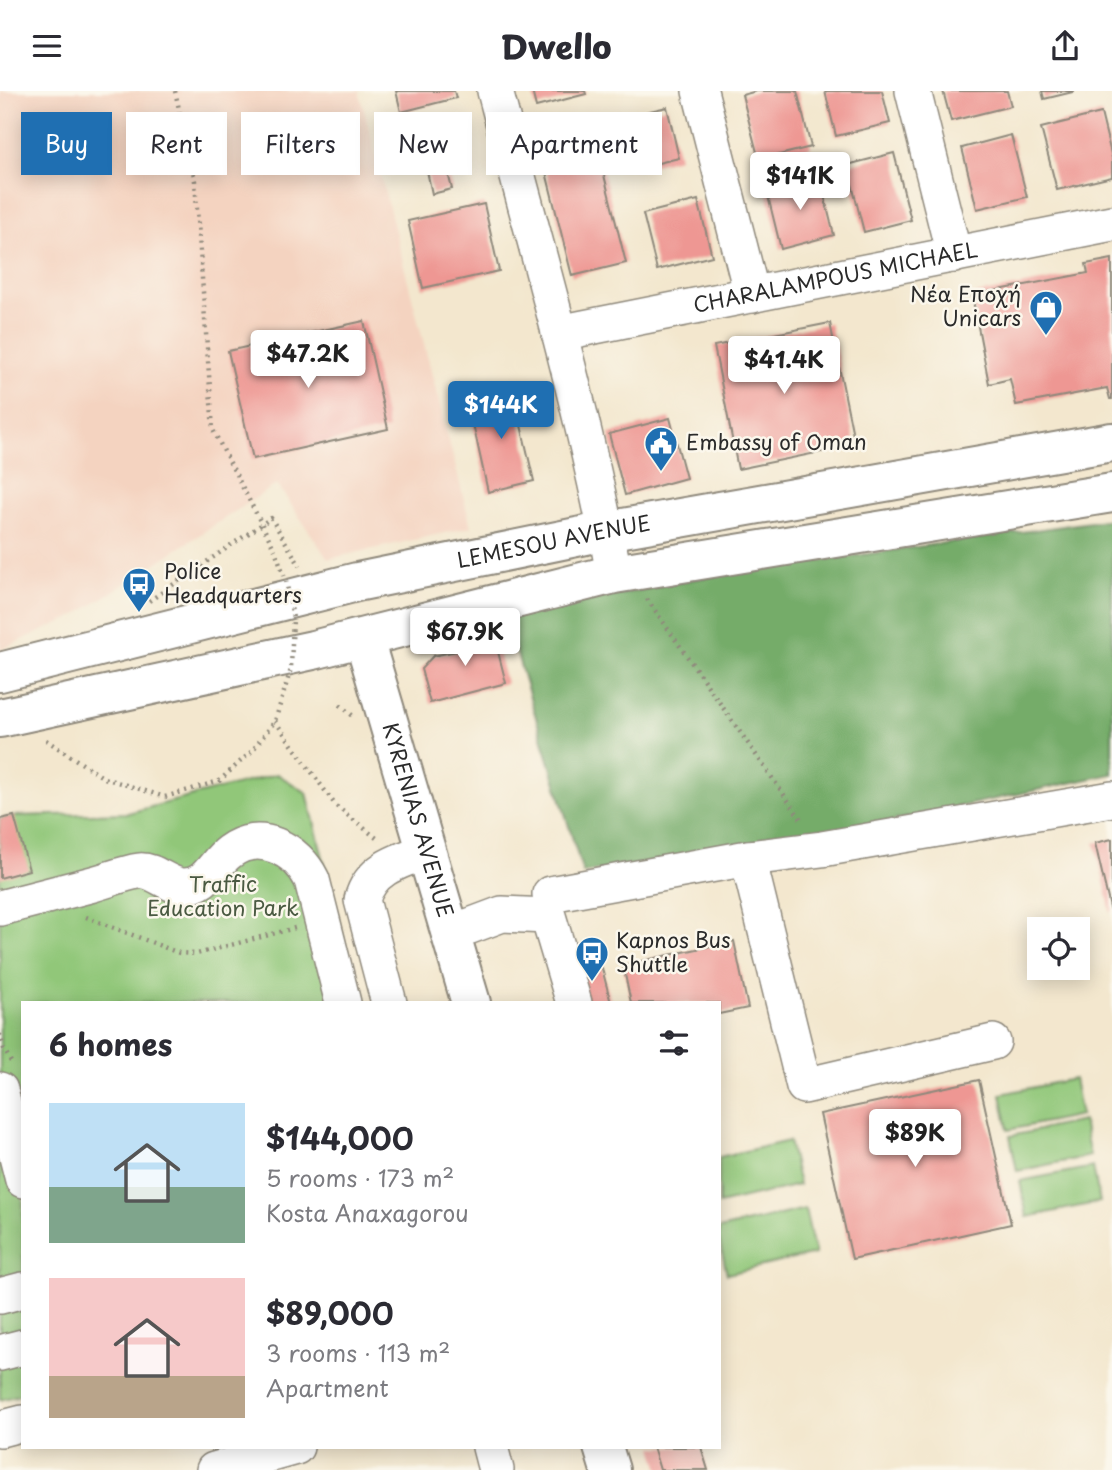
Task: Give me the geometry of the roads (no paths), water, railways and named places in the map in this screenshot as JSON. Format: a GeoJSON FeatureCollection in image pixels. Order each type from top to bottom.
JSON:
{"type":"FeatureCollection","features":[{"type":"Feature","properties":{"kind":"main road","name":"LEMESOU AVENUE"},"geometry":{"type":"LineString","coordinates":[[0,673],[357,582],[606,531],[1112,442]]}},
{"type":"Feature","properties":{"kind":"main road","name":"LEMESOU AVENUE"},"geometry":{"type":"LineString","coordinates":[[0,718],[364,639],[614,574],[1112,492]]}},
{"type":"Feature","properties":{"kind":"main road","name":"KYRENIAS AVENUE"},"geometry":{"type":"LineString","coordinates":[[364,639],[470,1001]]}},
{"type":"Feature","properties":{"kind":"main road"},"geometry":{"type":"LineString","coordinates":[[604,1449],[610,1470]]}},
{"type":"Feature","properties":{"kind":"street"},"geometry":{"type":"LineString","coordinates":[[495,91],[559,333],[614,574]]}},
{"type":"Feature","properties":{"kind":"street"},"geometry":{"type":"LineString","coordinates":[[701,91],[752,295]]}},
{"type":"Feature","properties":{"kind":"street"},"geometry":{"type":"LineString","coordinates":[[914,91],[954,255]]}},
{"type":"Feature","properties":{"kind":"street","name":"CHARALAMPOUS MICHAEL"},"geometry":{"type":"LineString","coordinates":[[559,333],[1112,223]]}},
{"type":"Feature","properties":{"kind":"street"},"geometry":{"type":"LineString","coordinates":[[550,894],[748,858],[822,849],[1112,799]]}},
{"type":"Feature","properties":{"kind":"street"},"geometry":{"type":"LineString","coordinates":[[0,908],[142,870],[183,887],[201,883],[226,853],[235,848],[259,842],[273,844],[296,856],[306,867],[312,880],[342,1001]]}},
{"type":"Feature","properties":{"kind":"street"},"geometry":{"type":"LineString","coordinates":[[387,1001],[362,900],[370,881],[388,865],[425,852]]}},
{"type":"Feature","properties":{"kind":"street"},"geometry":{"type":"LineString","coordinates":[[748,858],[804,1086],[993,1042]]}},
{"type":"Feature","properties":{"kind":"street"},"geometry":{"type":"LineString","coordinates":[[450,930],[502,914],[548,916],[573,1001]]}},
{"type":"Feature","properties":{"kind":"street"},"geometry":{"type":"LineString","coordinates":[[8,1095],[21,1169]]}},
{"type":"Feature","properties":{"kind":"street"},"geometry":{"type":"LineString","coordinates":[[0,1296],[21,1291]]}},
{"type":"Feature","properties":{"kind":"street"},"geometry":{"type":"LineString","coordinates":[[0,1353],[21,1348]]}},
{"type":"Feature","properties":{"kind":"street"},"geometry":{"type":"LineString","coordinates":[[0,1429],[21,1424]]}},
{"type":"Feature","properties":{"kind":"street"},"geometry":{"type":"LineString","coordinates":[[214,1470],[289,1449]]}},
{"type":"Feature","properties":{"kind":"street"},"geometry":{"type":"LineString","coordinates":[[491,1449],[496,1470]]}},
{"type":"Feature","properties":{"kind":"place","name":"Νέα Εποχή Unicars"},"geometry":{"type":"Point","coordinates":[1046,337]}},
{"type":"Feature","properties":{"kind":"place","name":"Embassy of Oman"},"geometry":{"type":"Point","coordinates":[661,473]}},
{"type":"Feature","properties":{"kind":"place","name":"Police Headquarters"},"geometry":{"type":"Point","coordinates":[139,614]}},
{"type":"Feature","properties":{"kind":"place","name":"Kapnos Bus Shuttle"},"geometry":{"type":"Point","coordinates":[592,983]}},
{"type":"Feature","properties":{"kind":"park label","name":"Traffic Education Park"},"geometry":{"type":"Point","coordinates":[223,897]}}]}
